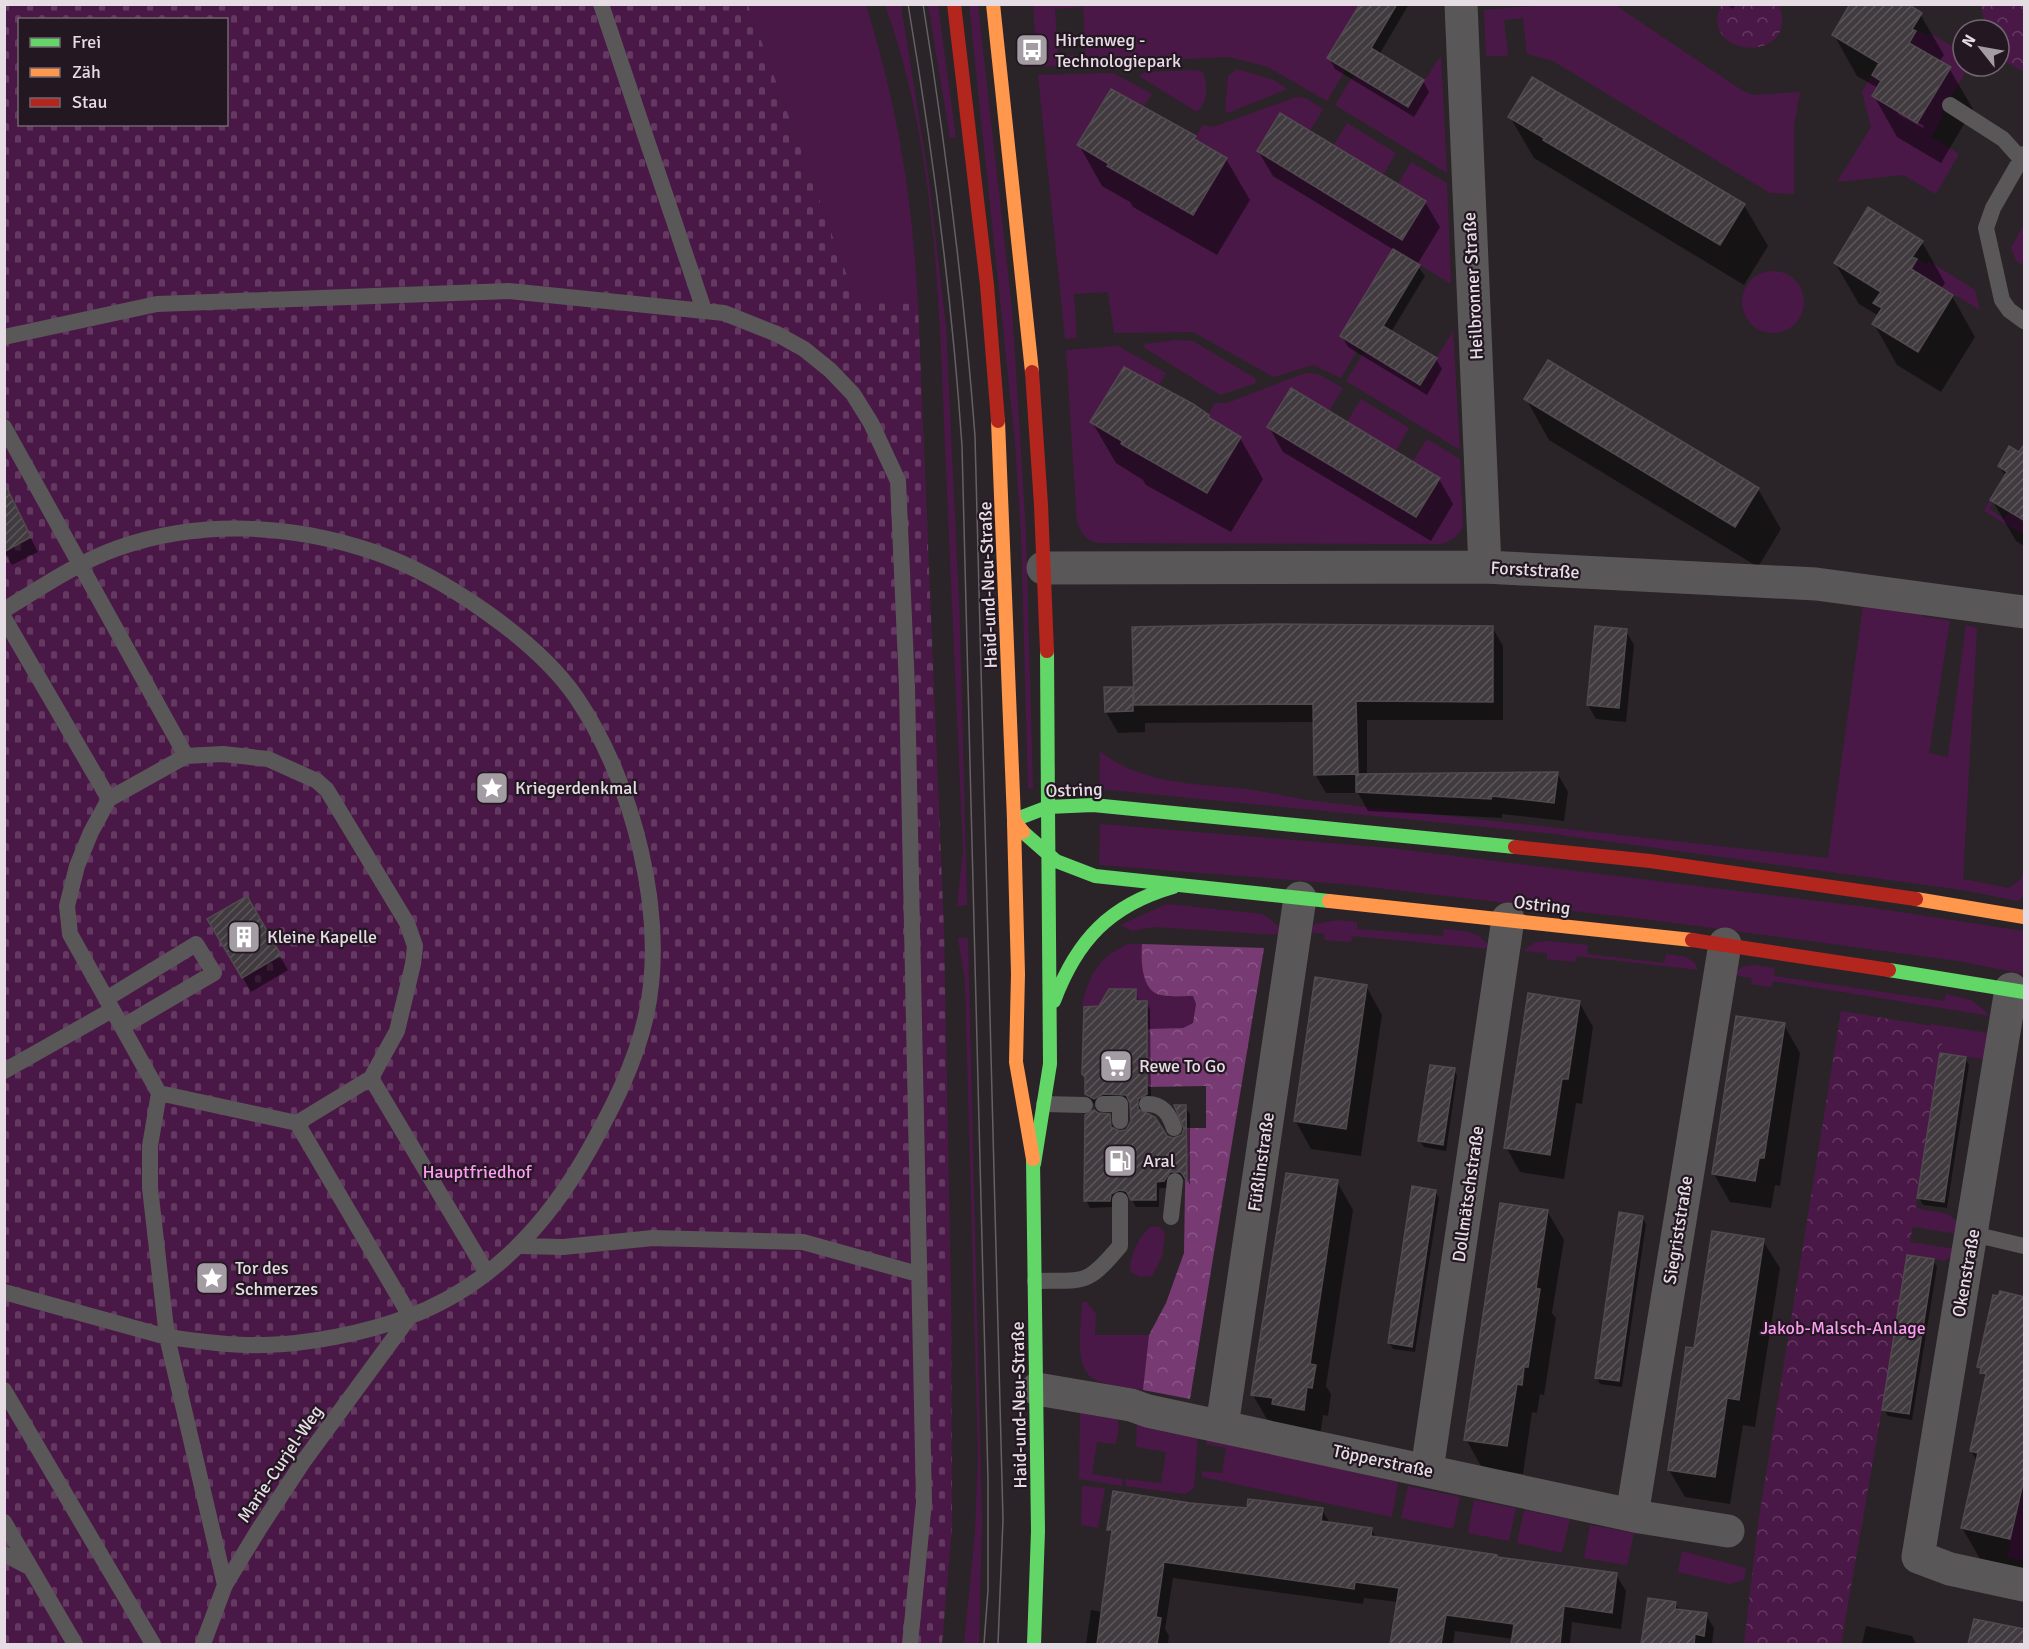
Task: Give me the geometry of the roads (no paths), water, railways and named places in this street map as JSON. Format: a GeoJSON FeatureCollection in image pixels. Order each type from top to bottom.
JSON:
{"type":"FeatureCollection","features":[{"type":"Feature","properties":{"kind":"main road","name":"Haid-und-Neu-Straße"},"geometry":{"type":"LineString","coordinates":[[954,4],[987,285],[1001,457],[1018,974],[1016,1062],[1034,1164],[1038,1389],[1038,1531],[1034,1644]]}},
{"type":"Feature","properties":{"kind":"main road","name":"Haid-und-Neu-Straße"},"geometry":{"type":"LineString","coordinates":[[993,4],[1028,323],[1043,568],[1049,747],[1050,1064],[1034,1164]]}},
{"type":"Feature","properties":{"kind":"main road","name":"Ostring"},"geometry":{"type":"LineString","coordinates":[[2018,990],[1725,944],[1508,919],[1173,887],[1094,876],[1067,869],[1048,858],[1030,842],[1014,820],[1048,807],[1093,806],[1261,820],[1650,861],[1858,889],[2025,917]]}},
{"type":"Feature","properties":{"kind":"main road"},"geometry":{"type":"LineString","coordinates":[[1049,1017],[1065,974],[1089,936],[1104,920],[1136,898],[1173,887]]}},
{"type":"Feature","properties":{"kind":"street","name":"Heilbronner Straße"},"geometry":{"type":"LineString","coordinates":[[1461,4],[1485,567]]}},
{"type":"Feature","properties":{"kind":"street","name":"Forststraße"},"geometry":{"type":"LineString","coordinates":[[1043,568],[1485,567],[1816,584],[2025,612]]}},
{"type":"Feature","properties":{"kind":"street","name":"Füßlinstraße"},"geometry":{"type":"LineString","coordinates":[[1222,1426],[1300,898]]}},
{"type":"Feature","properties":{"kind":"street","name":"Dollmätschstraße"},"geometry":{"type":"LineString","coordinates":[[1427,1470],[1508,919]]}},
{"type":"Feature","properties":{"kind":"street","name":"Siegriststraße"},"geometry":{"type":"LineString","coordinates":[[1632,1515],[1725,944]]}},
{"type":"Feature","properties":{"kind":"street","name":"Okenstraße"},"geometry":{"type":"LineString","coordinates":[[2018,990],[1972,1234],[1918,1557],[1950,1569],[2025,1586]]}},
{"type":"Feature","properties":{"kind":"street","name":"Töpperstraße"},"geometry":{"type":"LineString","coordinates":[[1038,1389],[1131,1405],[1632,1515],[1728,1531]]}},
{"type":"Feature","properties":{"kind":"lane"},"geometry":{"type":"LineString","coordinates":[[601,4],[704,310]]}},
{"type":"Feature","properties":{"kind":"lane"},"geometry":{"type":"LineString","coordinates":[[1950,105],[2003,139],[2023,157],[1990,213],[1986,228],[2002,300],[2009,310],[2025,321]]}},
{"type":"Feature","properties":{"kind":"lane"},"geometry":{"type":"LineString","coordinates":[[4,337],[157,304],[509,291],[724,313],[777,334],[804,349],[830,370],[853,394],[871,423],[898,481],[907,687],[924,1502],[910,1644]]}},
{"type":"Feature","properties":{"kind":"lane"},"geometry":{"type":"LineString","coordinates":[[4,427],[186,756]]}},
{"type":"Feature","properties":{"kind":"lane"},"geometry":{"type":"LineString","coordinates":[[4,610],[117,548],[156,538],[200,531],[293,530],[348,543],[399,560],[436,578],[489,614],[536,655],[574,694],[604,742],[625,795],[641,849],[650,911],[651,956],[647,1012],[634,1058],[611,1111],[571,1183],[521,1246],[487,1273],[410,1316],[351,1333],[266,1346],[167,1337],[4,1292]]}},
{"type":"Feature","properties":{"kind":"lane"},"geometry":{"type":"LineString","coordinates":[[4,618],[109,799]]}},
{"type":"Feature","properties":{"kind":"lane"},"geometry":{"type":"LineString","coordinates":[[159,1093],[297,1123],[371,1078],[397,1031],[415,946],[407,923],[327,790],[317,781],[268,759],[223,754],[186,756],[109,799],[91,832],[77,866],[67,906],[70,934],[159,1093],[150,1146],[150,1188],[167,1337],[225,1585]]}},
{"type":"Feature","properties":{"kind":"lane"},"geometry":{"type":"LineString","coordinates":[[4,1071],[109,1004],[196,944],[214,973],[122,1027]]}},
{"type":"Feature","properties":{"kind":"lane"},"geometry":{"type":"LineString","coordinates":[[371,1078],[487,1273]]}},
{"type":"Feature","properties":{"kind":"lane"},"geometry":{"type":"LineString","coordinates":[[1044,1104],[1085,1105]]}},
{"type":"Feature","properties":{"kind":"lane"},"geometry":{"type":"LineString","coordinates":[[1103,1104],[1120,1104],[1120,1121]]}},
{"type":"Feature","properties":{"kind":"lane"},"geometry":{"type":"LineString","coordinates":[[1147,1104],[1155,1104],[1165,1110],[1174,1128]]}},
{"type":"Feature","properties":{"kind":"lane"},"geometry":{"type":"LineString","coordinates":[[297,1123],[410,1316]]}},
{"type":"Feature","properties":{"kind":"lane"},"geometry":{"type":"LineString","coordinates":[[1171,1217],[1174,1181]]}},
{"type":"Feature","properties":{"kind":"lane"},"geometry":{"type":"LineString","coordinates":[[1035,1281],[1083,1280],[1096,1274],[1120,1246],[1120,1200]]}},
{"type":"Feature","properties":{"kind":"lane"},"geometry":{"type":"LineString","coordinates":[[1972,1234],[2025,1246]]}},
{"type":"Feature","properties":{"kind":"lane"},"geometry":{"type":"LineString","coordinates":[[521,1246],[563,1247],[653,1238],[803,1242],[918,1274]]}},
{"type":"Feature","properties":{"kind":"lane","name":"Marie-Curjel-Weg"},"geometry":{"type":"LineString","coordinates":[[203,1644],[225,1585],[303,1462],[410,1316]]}},
{"type":"Feature","properties":{"kind":"lane"},"geometry":{"type":"LineString","coordinates":[[4,1390],[153,1644]]}},
{"type":"Feature","properties":{"kind":"lane"},"geometry":{"type":"LineString","coordinates":[[4,1522],[75,1644]]}},
{"type":"Feature","properties":{"kind":"lane"},"geometry":{"type":"LineString","coordinates":[[4,1554],[29,1568]]}},
{"type":"Feature","properties":{"kind":"tram line"},"geometry":{"type":"LineString","coordinates":[[908,4],[941,225],[962,446],[988,1479],[988,1590],[984,1644]]}},
{"type":"Feature","properties":{"kind":"tram line"},"geometry":{"type":"LineString","coordinates":[[923,4],[954,220],[975,436],[1003,1520],[998,1644]]}},
{"type":"Feature","properties":{"kind":"place","name":"Hirtenweg - Technologiepark"},"geometry":{"type":"Point","coordinates":[1032,50]}},
{"type":"Feature","properties":{"kind":"place","name":"Kriegerdenkmal"},"geometry":{"type":"Point","coordinates":[492,788]}},
{"type":"Feature","properties":{"kind":"place","name":"Kleine Kapelle"},"geometry":{"type":"Point","coordinates":[244,937]}},
{"type":"Feature","properties":{"kind":"place","name":"Rewe To Go"},"geometry":{"type":"Point","coordinates":[1116,1066]}},
{"type":"Feature","properties":{"kind":"place","name":"Aral"},"geometry":{"type":"Point","coordinates":[1120,1161]}},
{"type":"Feature","properties":{"kind":"place","name":"Tor des Schmerzes"},"geometry":{"type":"Point","coordinates":[212,1278]}},
{"type":"Feature","properties":{"kind":"park label","name":"Hauptfriedhof"},"geometry":{"type":"Point","coordinates":[477,1172]}},
{"type":"Feature","properties":{"kind":"park label","name":"Jakob-Malsch-Anlage"},"geometry":{"type":"Point","coordinates":[1843,1328]}}]}
